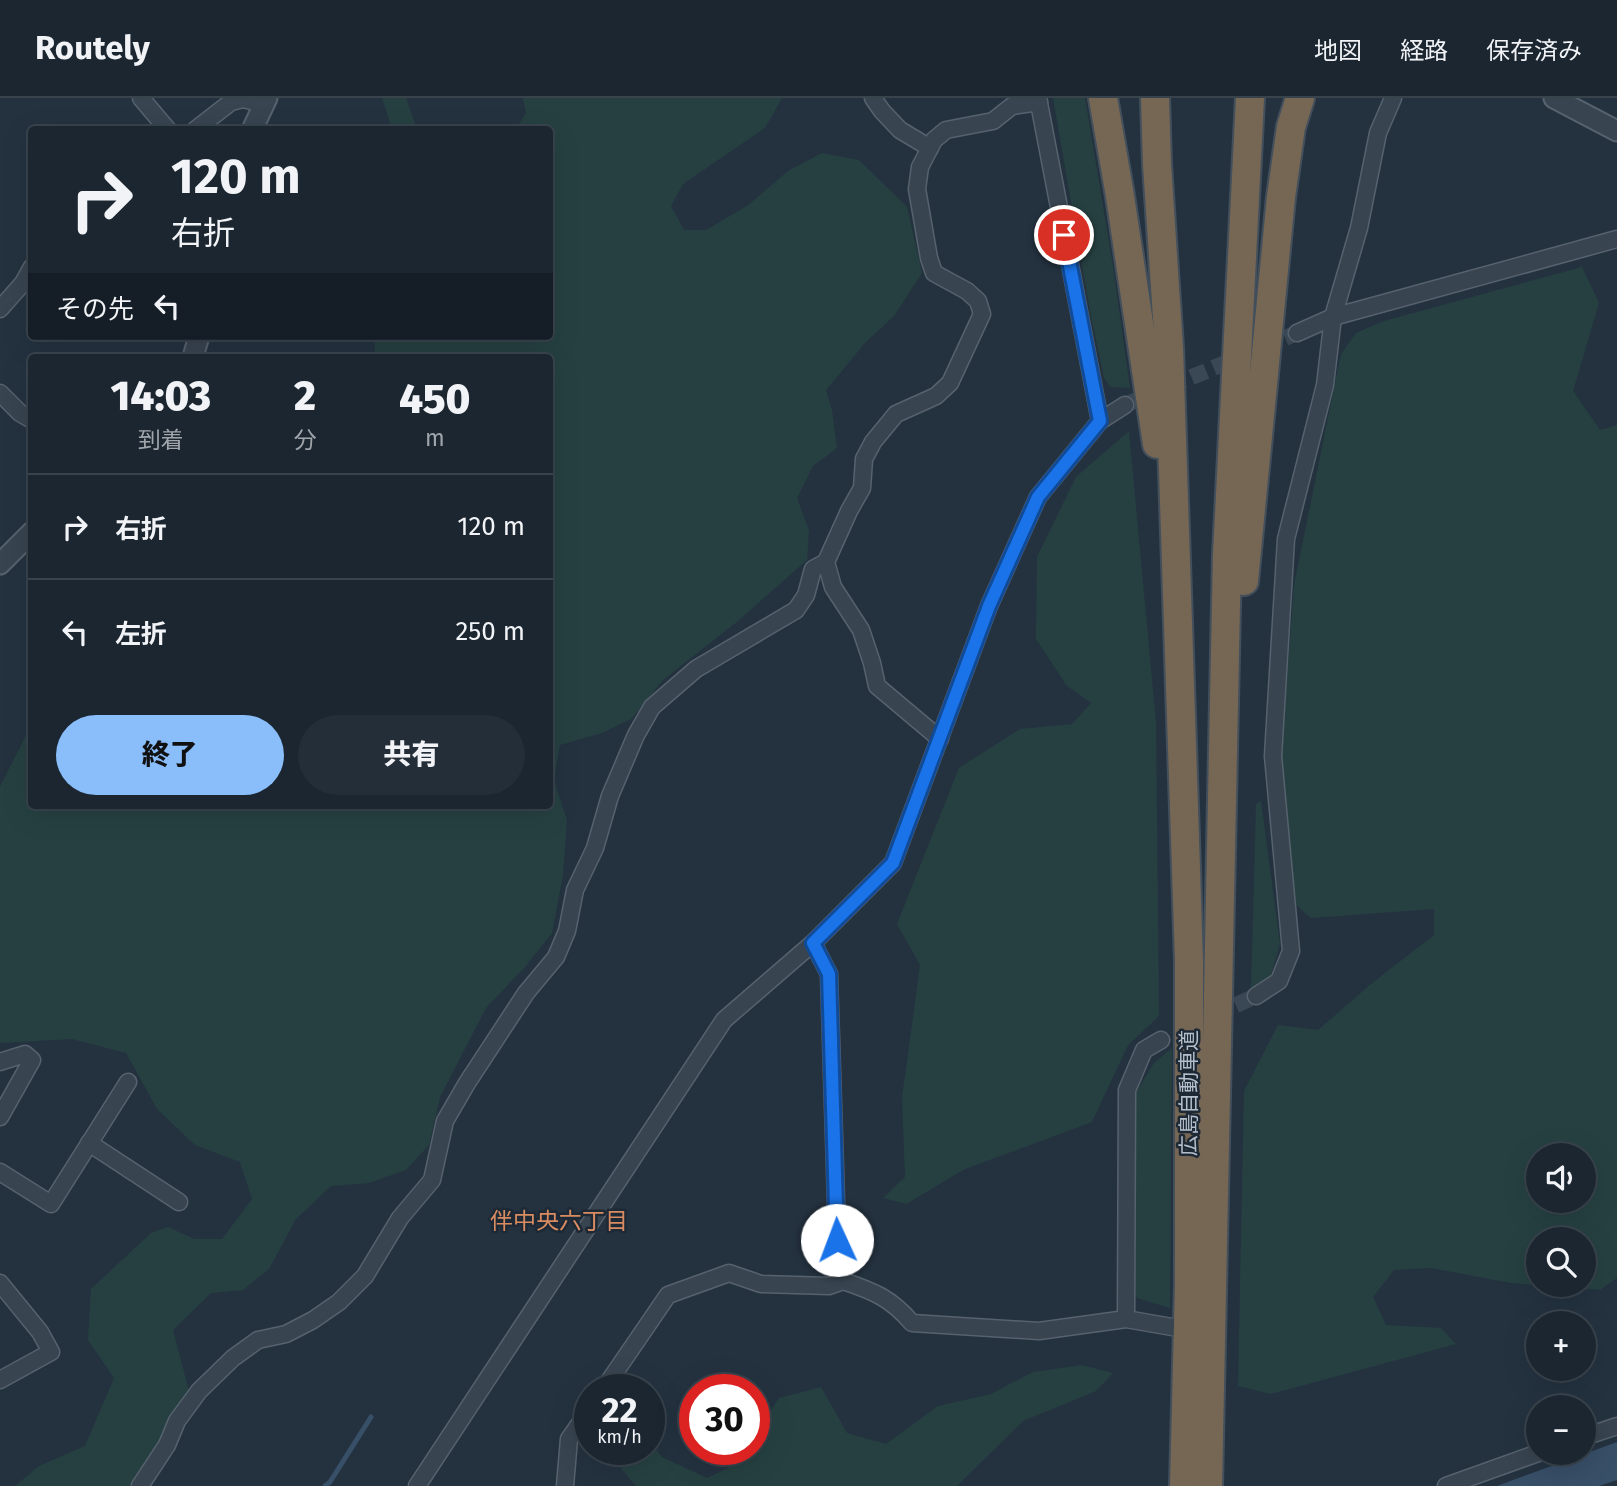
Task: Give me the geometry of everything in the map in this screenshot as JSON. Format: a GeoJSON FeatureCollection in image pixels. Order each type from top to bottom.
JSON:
{"type":"FeatureCollection","features":[{"type":"Feature","properties":{"kind":"highway"},"geometry":{"type":"LineString","coordinates":[[1103,98],[1161,474],[1180,701]]}},
{"type":"Feature","properties":{"kind":"highway"},"geometry":{"type":"LineString","coordinates":[[1155,98],[1169,348],[1180,701]]}},
{"type":"Feature","properties":{"kind":"highway"},"geometry":{"type":"LineString","coordinates":[[1223,806],[1227,555],[1250,98]]}},
{"type":"Feature","properties":{"kind":"highway"},"geometry":{"type":"LineString","coordinates":[[1223,806],[1280,197],[1291,127],[1300,98]]}},
{"type":"Feature","properties":{"kind":"highway","name":"広島自動車道"},"geometry":{"type":"LineString","coordinates":[[1180,701],[1208,1486]]}},
{"type":"Feature","properties":{"kind":"highway","name":"広島自動車道"},"geometry":{"type":"LineString","coordinates":[[1184,1486],[1200,1281],[1223,806]]}},
{"type":"Feature","properties":{"kind":"street"},"geometry":{"type":"LineString","coordinates":[[141,98],[165,126]]}},
{"type":"Feature","properties":{"kind":"street"},"geometry":{"type":"LineString","coordinates":[[873,98],[900,130],[930,148]]}},
{"type":"Feature","properties":{"kind":"street"},"geometry":{"type":"LineString","coordinates":[[1256,996],[1279,981],[1291,951],[1273,756],[1286,539],[1325,385],[1333,317],[1359,228],[1378,133],[1393,98]]}},
{"type":"Feature","properties":{"kind":"street"},"geometry":{"type":"LineString","coordinates":[[1554,98],[1617,131]]}},
{"type":"Feature","properties":{"kind":"street"},"geometry":{"type":"LineString","coordinates":[[200,126],[231,102],[243,99],[265,101],[254,126]]}},
{"type":"Feature","properties":{"kind":"street"},"geometry":{"type":"LineString","coordinates":[[140,1486],[167,1445],[177,1421],[199,1391],[233,1358],[258,1340],[286,1334],[313,1320],[339,1302],[365,1276],[400,1218],[432,1180],[445,1121],[467,1083],[526,993],[556,957],[567,932],[575,890],[595,848],[610,796],[636,735],[652,707],[696,669],[796,610],[806,595],[813,569],[826,562],[862,488],[864,459],[873,442],[896,414],[936,396],[950,383],[982,314],[978,301],[967,291],[934,273],[929,258],[917,189],[920,167],[934,140],[946,130],[993,121],[1012,106],[1039,100],[1100,421]]}},
{"type":"Feature","properties":{"kind":"street"},"geometry":{"type":"LineString","coordinates":[[1297,332],[1333,317],[1617,239]]}},
{"type":"Feature","properties":{"kind":"street"},"geometry":{"type":"LineString","coordinates":[[0,309],[28,274]]}},
{"type":"Feature","properties":{"kind":"street"},"geometry":{"type":"LineString","coordinates":[[0,393],[28,418]]}},
{"type":"Feature","properties":{"kind":"street"},"geometry":{"type":"LineString","coordinates":[[417,1486],[724,1020],[813,943],[893,863],[989,606],[1038,497],[1100,421],[1125,405]]}},
{"type":"Feature","properties":{"kind":"street"},"geometry":{"type":"LineString","coordinates":[[0,564],[28,536]]}},
{"type":"Feature","properties":{"kind":"street"},"geometry":{"type":"LineString","coordinates":[[826,562],[833,587],[860,630],[877,687],[940,739]]}},
{"type":"Feature","properties":{"kind":"street"},"geometry":{"type":"LineString","coordinates":[[813,943],[829,974],[838,1267],[843,1281]]}},
{"type":"Feature","properties":{"kind":"street"},"geometry":{"type":"LineString","coordinates":[[1126,1319],[1127,1090],[1144,1050],[1161,1040]]}},
{"type":"Feature","properties":{"kind":"street"},"geometry":{"type":"LineString","coordinates":[[0,1062],[25,1054],[32,1060],[0,1117]]}},
{"type":"Feature","properties":{"kind":"street"},"geometry":{"type":"LineString","coordinates":[[0,1172],[51,1204],[128,1082]]}},
{"type":"Feature","properties":{"kind":"street"},"geometry":{"type":"LineString","coordinates":[[89,1143],[179,1202]]}},
{"type":"Feature","properties":{"kind":"street"},"geometry":{"type":"LineString","coordinates":[[614,1374],[668,1295],[729,1273],[761,1284],[829,1286],[843,1281],[873,1291],[901,1309],[912,1323],[1039,1331],[1126,1319],[1172,1327]]}},
{"type":"Feature","properties":{"kind":"street"},"geometry":{"type":"LineString","coordinates":[[0,1283],[40,1332],[51,1352],[0,1380]]}},
{"type":"Feature","properties":{"kind":"street"},"geometry":{"type":"LineString","coordinates":[[1596,1433],[1617,1426]]}},
{"type":"Feature","properties":{"kind":"street"},"geometry":{"type":"LineString","coordinates":[[565,1486],[569,1439],[574,1432]]}},
{"type":"Feature","properties":{"kind":"street"},"geometry":{"type":"LineString","coordinates":[[1446,1486],[1526,1457]]}},
{"type":"Feature","properties":{"kind":"green space"},"geometry":{"type":"Polygon","coordinates":[[[382,98],[406,98],[416,126],[391,126],[382,98]]]}},
{"type":"Feature","properties":{"kind":"green space"},"geometry":{"type":"Polygon","coordinates":[[[523,98],[782,98],[765,128],[683,184],[671,206],[684,230],[706,230],[747,206],[788,171],[822,153],[859,160],[907,207],[922,273],[894,316],[865,343],[826,390],[832,410],[837,448],[813,466],[797,498],[809,531],[807,560],[738,621],[663,680],[631,719],[602,733],[560,745],[554,780],[567,820],[563,875],[552,933],[525,967],[486,1008],[440,1097],[429,1145],[406,1170],[369,1183],[331,1186],[296,1219],[269,1269],[243,1290],[211,1293],[173,1330],[189,1391],[136,1486],[15,1486],[39,1466],[85,1446],[114,1378],[88,1340],[91,1289],[151,1233],[168,1227],[194,1239],[222,1239],[252,1199],[240,1162],[195,1145],[157,1109],[126,1053],[72,1039],[0,1043],[0,787],[28,731],[28,809],[553,809],[553,354],[375,354],[375,340],[553,340],[553,126],[518,126],[526,113],[523,98]]]}},
{"type":"Feature","properties":{"kind":"green space"},"geometry":{"type":"Polygon","coordinates":[[[1053,98],[1085,98],[1130,388],[1111,387],[1104,378],[1053,98]]]}},
{"type":"Feature","properties":{"kind":"green space"},"geometry":{"type":"Polygon","coordinates":[[[1582,267],[1599,303],[1573,391],[1600,430],[1617,425],[1617,1278],[1600,1290],[1596,1290],[1596,1227],[1526,1227],[1526,1284],[1431,1268],[1394,1270],[1373,1297],[1386,1325],[1441,1328],[1456,1344],[1271,1394],[1238,1386],[1244,1091],[1278,1025],[1318,1030],[1434,935],[1434,909],[1311,918],[1294,903],[1281,761],[1294,585],[1341,354],[1356,333],[1384,321],[1582,267]]]}},
{"type":"Feature","properties":{"kind":"green space"},"geometry":{"type":"Polygon","coordinates":[[[1129,431],[1156,723],[1159,1016],[1128,1045],[1092,1122],[965,1169],[906,1204],[883,1198],[905,1177],[902,1098],[920,965],[897,924],[959,768],[1020,729],[1072,724],[1091,703],[1067,686],[1036,639],[1037,557],[1076,477],[1129,431]]]}},
{"type":"Feature","properties":{"kind":"green space"},"geometry":{"type":"Polygon","coordinates":[[[1261,801],[1280,944],[1271,975],[1251,990],[1256,804],[1261,801]]]}},
{"type":"Feature","properties":{"kind":"green space"},"geometry":{"type":"Polygon","coordinates":[[[1172,1048],[1170,1308],[1137,1298],[1133,1285],[1135,1094],[1154,1063],[1172,1048]]]}},
{"type":"Feature","properties":{"kind":"green space"},"geometry":{"type":"Polygon","coordinates":[[[1082,1365],[1113,1373],[1096,1391],[1023,1421],[957,1486],[636,1486],[618,1465],[665,1465],[665,1458],[707,1478],[734,1465],[770,1465],[770,1412],[779,1398],[821,1387],[847,1433],[886,1444],[938,1406],[991,1394],[1033,1372],[1082,1365]]]}},
{"type":"Feature","properties":{"kind":"water"},"geometry":{"type":"Polygon","coordinates":[[[1617,1442],[1617,1480],[1599,1486],[1497,1486],[1554,1465],[1596,1465],[1596,1450],[1617,1442]]]}},
{"type":"Feature","properties":{"kind":"waterway"},"geometry":{"type":"LineString","coordinates":[[325,1486],[371,1417]]}},
{"type":"Feature","properties":{"kind":"tunnel"},"geometry":{"type":"LineString","coordinates":[[1263,347],[1297,333]]}},
{"type":"Feature","properties":{"kind":"tunnel"},"geometry":{"type":"LineString","coordinates":[[1125,405],[1242,356]]}},
{"type":"Feature","properties":{"kind":"tunnel"},"geometry":{"type":"LineString","coordinates":[[1214,1015],[1256,996]]}},
{"type":"Feature","properties":{"kind":"district","name":"伴中央六丁目"},"geometry":{"type":"Point","coordinates":[559,1221]}},
{"type":"Feature","properties":{"kind":"route"},"geometry":{"type":"LineString","coordinates":[[837,1240],[829,974],[813,943],[893,863],[989,606],[1038,497],[1100,421],[1064,235]]}}]}
